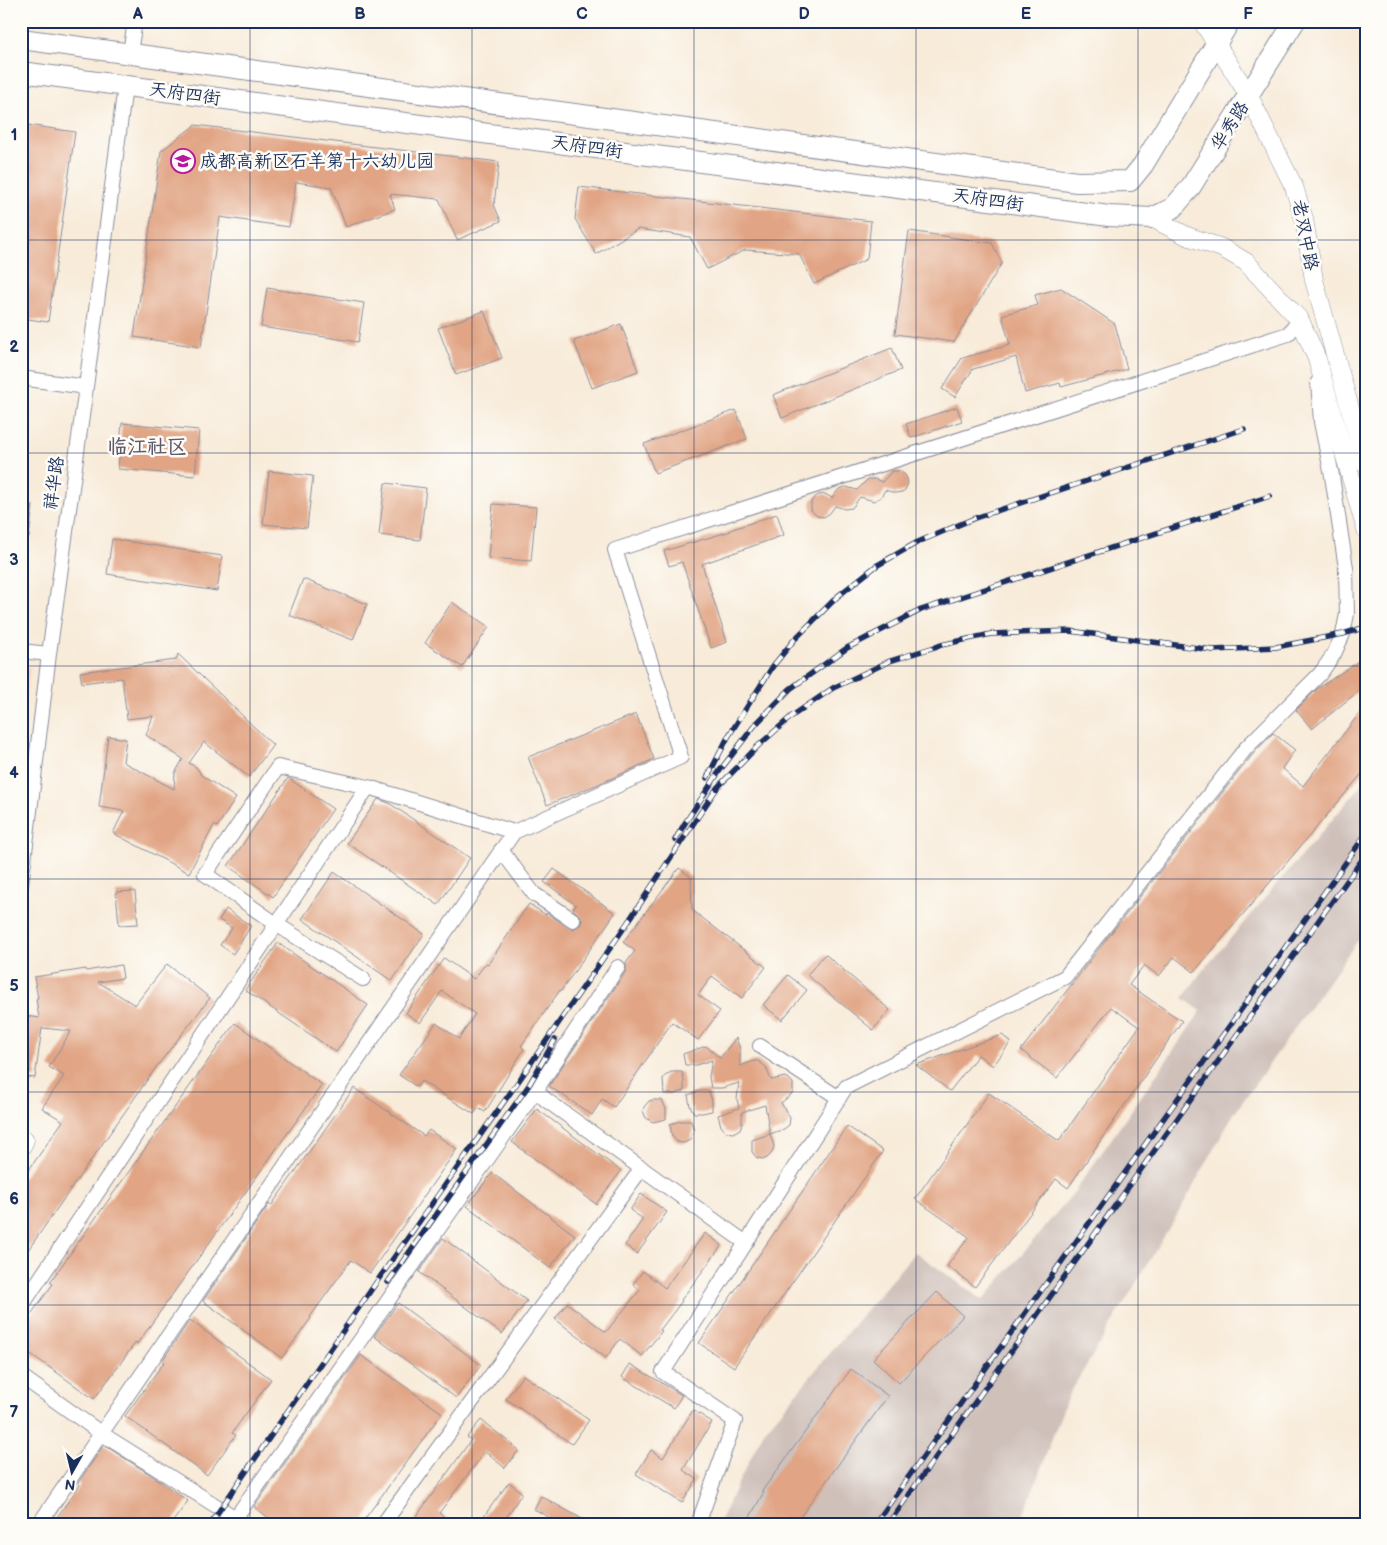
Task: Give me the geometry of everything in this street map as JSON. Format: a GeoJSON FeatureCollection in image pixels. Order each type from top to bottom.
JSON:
{"type":"FeatureCollection","features":[{"type":"Feature","properties":{"kind":"main road"},"geometry":{"type":"LineString","coordinates":[[1215,44],[1230,21]]}},
{"type":"Feature","properties":{"kind":"main road","name":"华秀路"},"geometry":{"type":"LineString","coordinates":[[1152,218],[1173,208],[1190,188],[1295,21]]}},
{"type":"Feature","properties":{"kind":"main road","name":"天府四街"},"geometry":{"type":"LineString","coordinates":[[21,39],[1078,182],[1130,181],[1143,165],[1215,44]]}},
{"type":"Feature","properties":{"kind":"main road","name":"天府四街"},"geometry":{"type":"LineString","coordinates":[[21,72],[1109,216],[1152,218]]}},
{"type":"Feature","properties":{"kind":"street"},"geometry":{"type":"LineString","coordinates":[[130,53],[134,21]]}},
{"type":"Feature","properties":{"kind":"street","name":"老双中路"},"geometry":{"type":"LineString","coordinates":[[1202,21],[1249,96],[1294,187],[1304,219],[1314,280],[1366,465]]}},
{"type":"Feature","properties":{"kind":"street","name":"祥华路"},"geometry":{"type":"LineString","coordinates":[[21,885],[49,654],[125,86]]}},
{"type":"Feature","properties":{"kind":"street"},"geometry":{"type":"LineString","coordinates":[[1152,218],[1187,236],[1222,248],[1246,262],[1300,320],[1317,359],[1366,530]]}},
{"type":"Feature","properties":{"kind":"street"},"geometry":{"type":"LineString","coordinates":[[39,1524],[514,832],[681,757],[615,550],[1288,334],[1300,320]]}},
{"type":"Feature","properties":{"kind":"street"},"geometry":{"type":"LineString","coordinates":[[698,1524],[735,1421],[663,1372],[846,1087],[1065,977],[1246,748],[1320,674],[1334,654],[1343,634],[1347,614],[1346,568],[1332,476],[1321,422],[1317,359]]}},
{"type":"Feature","properties":{"kind":"street"},"geometry":{"type":"LineString","coordinates":[[21,378],[86,387]]}},
{"type":"Feature","properties":{"kind":"street"},"geometry":{"type":"LineString","coordinates":[[21,651],[49,654]]}},
{"type":"Feature","properties":{"kind":"street"},"geometry":{"type":"LineString","coordinates":[[363,980],[276,924],[205,874],[278,767],[368,787],[514,832]]}},
{"type":"Feature","properties":{"kind":"street"},"geometry":{"type":"LineString","coordinates":[[21,1307],[368,787]]}},
{"type":"Feature","properties":{"kind":"street"},"geometry":{"type":"LineString","coordinates":[[501,850],[534,894],[573,920]]}},
{"type":"Feature","properties":{"kind":"street"},"geometry":{"type":"LineString","coordinates":[[21,1376],[102,1434],[237,1521],[536,1090],[618,967]]}},
{"type":"Feature","properties":{"kind":"street"},"geometry":{"type":"LineString","coordinates":[[760,1046],[839,1098]]}},
{"type":"Feature","properties":{"kind":"street"},"geometry":{"type":"LineString","coordinates":[[536,1090],[546,1100],[746,1243]]}},
{"type":"Feature","properties":{"kind":"street"},"geometry":{"type":"LineString","coordinates":[[21,1140],[25,1140],[21,1148]]}},
{"type":"Feature","properties":{"kind":"street"},"geometry":{"type":"LineString","coordinates":[[383,1524],[642,1168]]}},
{"type":"Feature","properties":{"kind":"shaded area"},"geometry":{"type":"Polygon","coordinates":[[[21,666],[30,667],[21,727],[21,666]]]}},
{"type":"Feature","properties":{"kind":"shaded area"},"geometry":{"type":"Polygon","coordinates":[[[1366,780],[1366,929],[1233,1115],[1176,1217],[1068,1396],[1020,1524],[718,1524],[763,1433],[915,1252],[983,1300],[1075,1191],[1201,1011],[1183,998],[1200,974],[1366,780]]]}},
{"type":"Feature","properties":{"kind":"building"},"geometry":{"type":"Polygon","coordinates":[[[21,124],[75,132],[48,322],[21,318],[21,124]]]}},
{"type":"Feature","properties":{"kind":"building"},"geometry":{"type":"Polygon","coordinates":[[[195,125],[499,162],[494,205],[501,221],[457,240],[439,199],[390,194],[395,209],[346,227],[331,187],[296,182],[289,227],[220,217],[201,347],[134,337],[161,151],[195,125]]]}},
{"type":"Feature","properties":{"kind":"building"},"geometry":{"type":"Polygon","coordinates":[[[579,187],[871,221],[867,259],[814,284],[799,254],[745,250],[707,269],[690,237],[638,229],[596,254],[575,219],[579,187]]]}},
{"type":"Feature","properties":{"kind":"building"},"geometry":{"type":"Polygon","coordinates":[[[909,231],[992,243],[1002,263],[954,342],[895,334],[909,231]]]}},
{"type":"Feature","properties":{"kind":"building"},"geometry":{"type":"Polygon","coordinates":[[[267,288],[364,303],[358,342],[261,327],[267,288]]]}},
{"type":"Feature","properties":{"kind":"building"},"geometry":{"type":"Polygon","coordinates":[[[1061,288],[1115,324],[1127,369],[1061,387],[1060,383],[1025,393],[1016,357],[973,369],[955,397],[942,389],[962,358],[1010,345],[1002,315],[1038,305],[1035,295],[1061,288]]]}},
{"type":"Feature","properties":{"kind":"building"},"geometry":{"type":"Polygon","coordinates":[[[484,311],[502,358],[456,375],[438,328],[484,311]]]}},
{"type":"Feature","properties":{"kind":"building"},"geometry":{"type":"Polygon","coordinates":[[[621,324],[638,371],[592,388],[574,341],[621,324]]]}},
{"type":"Feature","properties":{"kind":"building"},"geometry":{"type":"Polygon","coordinates":[[[892,348],[901,370],[782,418],[773,395],[892,348]]]}},
{"type":"Feature","properties":{"kind":"building"},"geometry":{"type":"Polygon","coordinates":[[[957,407],[962,421],[911,438],[906,424],[957,407]]]}},
{"type":"Feature","properties":{"kind":"building"},"geometry":{"type":"Polygon","coordinates":[[[736,410],[747,439],[655,473],[644,444],[736,410]]]}},
{"type":"Feature","properties":{"kind":"building"},"geometry":{"type":"Polygon","coordinates":[[[122,423],[199,430],[195,476],[118,469],[122,423]]]}},
{"type":"Feature","properties":{"kind":"building"},"geometry":{"type":"Polygon","coordinates":[[[269,471],[313,476],[307,528],[263,524],[269,471]]]}},
{"type":"Feature","properties":{"kind":"building"},"geometry":{"type":"Polygon","coordinates":[[[892,471],[900,471],[906,476],[908,483],[902,492],[895,493],[885,490],[881,497],[874,501],[860,497],[852,508],[845,509],[835,506],[824,517],[817,516],[811,510],[812,500],[818,495],[825,494],[832,498],[839,489],[846,487],[857,490],[868,479],[882,482],[892,471]]]}},
{"type":"Feature","properties":{"kind":"building"},"geometry":{"type":"Polygon","coordinates":[[[385,483],[426,488],[420,540],[379,535],[385,483]]]}},
{"type":"Feature","properties":{"kind":"building"},"geometry":{"type":"Polygon","coordinates":[[[21,504],[33,505],[29,538],[21,538],[21,504]]]}},
{"type":"Feature","properties":{"kind":"building"},"geometry":{"type":"Polygon","coordinates":[[[493,504],[536,507],[531,561],[488,558],[493,504]]]}},
{"type":"Feature","properties":{"kind":"building"},"geometry":{"type":"Polygon","coordinates":[[[777,514],[784,535],[702,564],[727,642],[711,648],[682,562],[669,566],[664,551],[731,531],[777,514]]]}},
{"type":"Feature","properties":{"kind":"building"},"geometry":{"type":"Polygon","coordinates":[[[112,539],[222,556],[217,591],[107,574],[112,539]]]}},
{"type":"Feature","properties":{"kind":"building"},"geometry":{"type":"Polygon","coordinates":[[[303,579],[367,604],[353,640],[289,615],[303,579]]]}},
{"type":"Feature","properties":{"kind":"building"},"geometry":{"type":"Polygon","coordinates":[[[452,602],[489,627],[462,667],[425,643],[452,602]]]}},
{"type":"Feature","properties":{"kind":"building"},"geometry":{"type":"Polygon","coordinates":[[[178,654],[273,745],[249,777],[204,742],[189,763],[197,768],[201,775],[236,798],[217,827],[214,825],[189,873],[113,833],[124,811],[99,807],[108,736],[126,739],[123,762],[174,789],[175,773],[183,759],[146,735],[153,716],[127,719],[122,678],[82,683],[80,672],[176,660],[178,654]]]}},
{"type":"Feature","properties":{"kind":"building"},"geometry":{"type":"Polygon","coordinates":[[[1366,656],[1366,685],[1312,729],[1296,710],[1317,689],[1366,656]]]}},
{"type":"Feature","properties":{"kind":"building"},"geometry":{"type":"Polygon","coordinates":[[[1366,705],[1366,769],[1194,972],[1174,957],[1159,976],[1144,965],[1129,985],[1182,1021],[1068,1188],[1056,1179],[975,1287],[947,1266],[969,1237],[915,1199],[989,1093],[1059,1141],[1139,1027],[1111,1007],[1057,1078],[1021,1050],[1253,754],[1273,733],[1295,750],[1282,768],[1303,786],[1366,705]]]}},
{"type":"Feature","properties":{"kind":"building"},"geometry":{"type":"Polygon","coordinates":[[[636,714],[654,759],[547,805],[528,757],[636,714]]]}},
{"type":"Feature","properties":{"kind":"building"},"geometry":{"type":"Polygon","coordinates":[[[288,778],[333,809],[273,897],[228,866],[288,778]]]}},
{"type":"Feature","properties":{"kind":"building"},"geometry":{"type":"Polygon","coordinates":[[[378,799],[389,803],[470,858],[438,905],[347,843],[378,799]]]}},
{"type":"Feature","properties":{"kind":"building"},"geometry":{"type":"Polygon","coordinates":[[[679,868],[691,877],[692,910],[766,967],[742,998],[712,976],[698,995],[720,1011],[698,1040],[672,1022],[614,1107],[602,1099],[592,1115],[549,1086],[626,971],[626,963],[635,951],[623,942],[679,868]]]}},
{"type":"Feature","properties":{"kind":"building"},"geometry":{"type":"Polygon","coordinates":[[[554,869],[615,913],[521,1046],[524,1049],[485,1112],[478,1108],[474,1114],[421,1081],[417,1087],[399,1075],[436,1023],[459,1039],[475,1014],[442,991],[420,1023],[406,1013],[444,958],[474,979],[486,963],[488,964],[529,904],[546,915],[547,913],[569,928],[573,929],[580,925],[581,917],[573,909],[576,905],[544,882],[554,869]]]}},
{"type":"Feature","properties":{"kind":"building"},"geometry":{"type":"Polygon","coordinates":[[[334,872],[424,934],[392,981],[302,919],[334,872]]]}},
{"type":"Feature","properties":{"kind":"building"},"geometry":{"type":"Polygon","coordinates":[[[135,891],[138,924],[119,925],[116,892],[135,891]]]}},
{"type":"Feature","properties":{"kind":"building"},"geometry":{"type":"Polygon","coordinates":[[[226,909],[251,926],[233,954],[220,945],[232,928],[219,920],[226,909]]]}},
{"type":"Feature","properties":{"kind":"building"},"geometry":{"type":"Polygon","coordinates":[[[278,943],[368,1005],[336,1052],[245,990],[278,943]]]}},
{"type":"Feature","properties":{"kind":"building"},"geometry":{"type":"Polygon","coordinates":[[[825,954],[890,1010],[873,1030],[807,975],[825,954]]]}},
{"type":"Feature","properties":{"kind":"building"},"geometry":{"type":"Polygon","coordinates":[[[167,964],[210,998],[157,1066],[21,1260],[21,1181],[63,1121],[42,1108],[64,1076],[49,1067],[71,1031],[42,1028],[35,1078],[21,1076],[21,1054],[26,1016],[39,1018],[34,977],[121,965],[123,978],[98,982],[135,1005],[167,964]]]}},
{"type":"Feature","properties":{"kind":"building"},"geometry":{"type":"Polygon","coordinates":[[[788,975],[807,990],[782,1020],[763,1005],[788,975]]]}},
{"type":"Feature","properties":{"kind":"building"},"geometry":{"type":"Polygon","coordinates":[[[235,1023],[322,1085],[137,1344],[136,1342],[94,1399],[21,1347],[21,1328],[53,1284],[50,1282],[235,1023]]]}},
{"type":"Feature","properties":{"kind":"building"},"geometry":{"type":"Polygon","coordinates":[[[1002,1035],[1011,1042],[993,1066],[978,1055],[950,1091],[916,1065],[1002,1035]]]}},
{"type":"Feature","properties":{"kind":"building"},"geometry":{"type":"Polygon","coordinates":[[[736,1038],[740,1049],[740,1066],[758,1061],[766,1067],[771,1080],[785,1077],[793,1083],[793,1093],[781,1103],[790,1118],[789,1125],[784,1129],[770,1134],[765,1105],[742,1112],[740,1129],[733,1133],[726,1132],[721,1126],[718,1115],[739,1108],[737,1099],[739,1083],[722,1088],[711,1088],[709,1077],[712,1060],[696,1065],[685,1065],[683,1054],[706,1046],[720,1058],[736,1038]]]}},
{"type":"Feature","properties":{"kind":"building"},"geometry":{"type":"Polygon","coordinates":[[[671,1072],[682,1072],[684,1091],[675,1094],[664,1094],[663,1079],[671,1072]]]}},
{"type":"Feature","properties":{"kind":"building"},"geometry":{"type":"Polygon","coordinates":[[[354,1088],[424,1136],[429,1130],[457,1149],[370,1273],[351,1260],[282,1358],[203,1301],[269,1204],[271,1206],[354,1088]]]}},
{"type":"Feature","properties":{"kind":"building"},"geometry":{"type":"Polygon","coordinates":[[[699,1091],[709,1091],[712,1111],[694,1113],[690,1106],[688,1095],[699,1091]]]}},
{"type":"Feature","properties":{"kind":"building"},"geometry":{"type":"Polygon","coordinates":[[[662,1100],[666,1109],[666,1119],[653,1122],[646,1118],[643,1111],[644,1107],[649,1101],[662,1100]]]}},
{"type":"Feature","properties":{"kind":"building"},"geometry":{"type":"Polygon","coordinates":[[[537,1109],[621,1171],[596,1204],[512,1142],[537,1109]]]}},
{"type":"Feature","properties":{"kind":"building"},"geometry":{"type":"Polygon","coordinates":[[[680,1121],[691,1121],[694,1130],[690,1140],[684,1143],[677,1142],[672,1136],[670,1124],[680,1121]]]}},
{"type":"Feature","properties":{"kind":"building"},"geometry":{"type":"Polygon","coordinates":[[[847,1126],[883,1151],[734,1367],[699,1343],[847,1126]]]}},
{"type":"Feature","properties":{"kind":"building"},"geometry":{"type":"Polygon","coordinates":[[[770,1134],[774,1146],[772,1153],[764,1159],[757,1158],[752,1152],[752,1140],[770,1134]]]}},
{"type":"Feature","properties":{"kind":"building"},"geometry":{"type":"Polygon","coordinates":[[[492,1173],[575,1235],[550,1268],[467,1206],[492,1173]]]}},
{"type":"Feature","properties":{"kind":"building"},"geometry":{"type":"Polygon","coordinates":[[[641,1194],[667,1212],[637,1254],[625,1245],[643,1219],[630,1210],[641,1194]]]}},
{"type":"Feature","properties":{"kind":"building"},"geometry":{"type":"Polygon","coordinates":[[[705,1233],[722,1245],[660,1330],[662,1331],[642,1356],[620,1339],[606,1358],[555,1319],[567,1303],[606,1332],[640,1290],[633,1284],[643,1271],[665,1288],[705,1233]]]}},
{"type":"Feature","properties":{"kind":"building"},"geometry":{"type":"Polygon","coordinates":[[[443,1238],[527,1301],[502,1334],[419,1272],[443,1238]]]}},
{"type":"Feature","properties":{"kind":"building"},"geometry":{"type":"Polygon","coordinates":[[[937,1292],[963,1316],[899,1383],[873,1359],[937,1292]]]}},
{"type":"Feature","properties":{"kind":"building"},"geometry":{"type":"Polygon","coordinates":[[[398,1303],[481,1365],[456,1398],[374,1336],[398,1303]]]}},
{"type":"Feature","properties":{"kind":"building"},"geometry":{"type":"Polygon","coordinates":[[[190,1320],[271,1379],[232,1433],[236,1435],[207,1475],[125,1416],[164,1362],[162,1361],[190,1320]]]}},
{"type":"Feature","properties":{"kind":"building"},"geometry":{"type":"Polygon","coordinates":[[[361,1355],[442,1413],[361,1524],[277,1524],[254,1507],[361,1355]]]}},
{"type":"Feature","properties":{"kind":"building"},"geometry":{"type":"Polygon","coordinates":[[[630,1364],[682,1395],[674,1408],[622,1377],[630,1364]]]}},
{"type":"Feature","properties":{"kind":"building"},"geometry":{"type":"Polygon","coordinates":[[[851,1369],[888,1396],[795,1524],[746,1524],[764,1492],[762,1491],[851,1369]]]}},
{"type":"Feature","properties":{"kind":"building"},"geometry":{"type":"Polygon","coordinates":[[[523,1375],[589,1420],[572,1444],[506,1399],[523,1375]]]}},
{"type":"Feature","properties":{"kind":"building"},"geometry":{"type":"Polygon","coordinates":[[[693,1410],[712,1422],[683,1470],[697,1479],[682,1503],[636,1474],[651,1450],[663,1458],[693,1410]]]}},
{"type":"Feature","properties":{"kind":"building"},"geometry":{"type":"Polygon","coordinates":[[[481,1420],[519,1450],[505,1468],[485,1452],[439,1513],[454,1524],[411,1524],[471,1440],[467,1437],[481,1420]]]}},
{"type":"Feature","properties":{"kind":"building"},"geometry":{"type":"Polygon","coordinates":[[[104,1445],[188,1501],[171,1524],[52,1524],[80,1485],[78,1483],[104,1445]]]}},
{"type":"Feature","properties":{"kind":"building"},"geometry":{"type":"Polygon","coordinates":[[[509,1482],[522,1493],[502,1524],[478,1524],[509,1482]]]}},
{"type":"Feature","properties":{"kind":"building"},"geometry":{"type":"Polygon","coordinates":[[[541,1496],[591,1524],[561,1524],[534,1509],[541,1496]]]}},
{"type":"Feature","properties":{"kind":"railway"},"geometry":{"type":"LineString","coordinates":[[707,778],[728,737],[773,666],[794,640],[838,596],[876,566],[918,542],[975,518],[1244,429]]}},
{"type":"Feature","properties":{"kind":"railway"},"geometry":{"type":"LineString","coordinates":[[675,840],[721,769],[755,725],[790,689],[847,648],[921,610],[1270,496]]}},
{"type":"Feature","properties":{"kind":"railway"},"geometry":{"type":"LineString","coordinates":[[210,1524],[380,1277],[520,1079],[717,788],[758,746],[792,716],[833,688],[890,661],[941,645],[991,634],[1070,631],[1213,650],[1276,647],[1343,634],[1366,627]]}},
{"type":"Feature","properties":{"kind":"railway"},"geometry":{"type":"LineString","coordinates":[[875,1524],[1366,834]]}},
{"type":"Feature","properties":{"kind":"railway"},"geometry":{"type":"LineString","coordinates":[[888,1524],[1366,854]]}},
{"type":"Feature","properties":{"kind":"railway"},"geometry":{"type":"LineString","coordinates":[[388,1282],[529,1085],[555,1040]]}},
{"type":"Feature","properties":{"kind":"place","name":"成都高新区石羊第十六幼儿园"},"geometry":{"type":"Point","coordinates":[183,161]}},
{"type":"Feature","properties":{"kind":"district","name":"临江社区"},"geometry":{"type":"Point","coordinates":[147,447]}}]}
